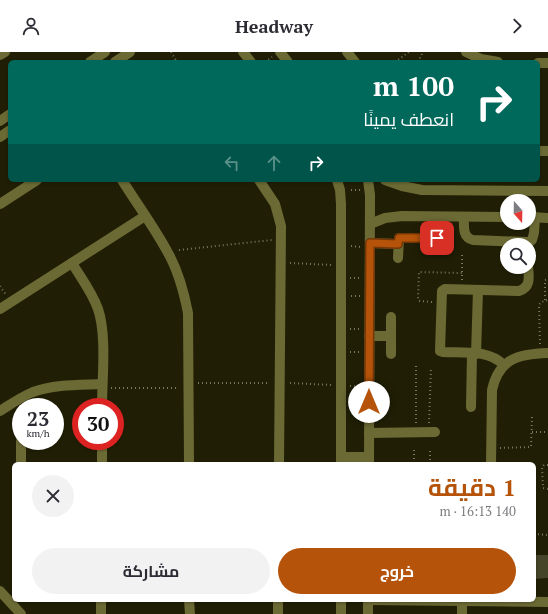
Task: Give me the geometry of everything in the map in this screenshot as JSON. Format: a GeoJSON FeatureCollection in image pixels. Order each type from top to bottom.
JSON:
{"type":"FeatureCollection","features":[{"type":"Feature","properties":{"kind":"street"},"geometry":{"type":"LineString","coordinates":[[0,55],[5,52]]}},
{"type":"Feature","properties":{"kind":"street"},"geometry":{"type":"LineString","coordinates":[[93,60],[105,52]]}},
{"type":"Feature","properties":{"kind":"street"},"geometry":{"type":"LineString","coordinates":[[118,60],[130,52]]}},
{"type":"Feature","properties":{"kind":"street"},"geometry":{"type":"LineString","coordinates":[[243,52],[249,60]]}},
{"type":"Feature","properties":{"kind":"street"},"geometry":{"type":"LineString","coordinates":[[280,52],[286,60]]}},
{"type":"Feature","properties":{"kind":"street"},"geometry":{"type":"LineString","coordinates":[[347,52],[353,60]]}},
{"type":"Feature","properties":{"kind":"street"},"geometry":{"type":"LineString","coordinates":[[466,52],[487,60]]}},
{"type":"Feature","properties":{"kind":"street"},"geometry":{"type":"LineString","coordinates":[[0,204],[34,182]]}},
{"type":"Feature","properties":{"kind":"street"},"geometry":{"type":"LineString","coordinates":[[123,182],[168,252],[182,285],[188,313],[189,462]]}},
{"type":"Feature","properties":{"kind":"street"},"geometry":{"type":"LineString","coordinates":[[260,182],[271,196],[278,212],[281,226],[279,462]]}},
{"type":"Feature","properties":{"kind":"street"},"geometry":{"type":"LineString","coordinates":[[338,182],[340,190],[341,246],[341,461],[369,460],[370,190],[368,182]]}},
{"type":"Feature","properties":{"kind":"street"},"geometry":{"type":"LineString","coordinates":[[391,182],[422,190],[548,191]]}},
{"type":"Feature","properties":{"kind":"street"},"geometry":{"type":"LineString","coordinates":[[0,309],[145,216]]}},
{"type":"Feature","properties":{"kind":"street"},"geometry":{"type":"LineString","coordinates":[[370,224],[393,216],[500,217]]}},
{"type":"Feature","properties":{"kind":"street"},"geometry":{"type":"LineString","coordinates":[[464,217],[465,233],[468,239],[500,241]]}},
{"type":"Feature","properties":{"kind":"street"},"geometry":{"type":"LineString","coordinates":[[536,217],[548,218]]}},
{"type":"Feature","properties":{"kind":"street"},"geometry":{"type":"LineString","coordinates":[[398,258],[399,238],[449,238]]}},
{"type":"Feature","properties":{"kind":"street"},"geometry":{"type":"LineString","coordinates":[[370,245],[398,244]]}},
{"type":"Feature","properties":{"kind":"street"},"geometry":{"type":"LineString","coordinates":[[72,263],[93,298],[100,317],[102,336],[102,398]]}},
{"type":"Feature","properties":{"kind":"street"},"geometry":{"type":"LineString","coordinates":[[504,365],[490,355],[440,351],[442,292],[443,290],[461,289],[519,291],[526,288],[529,282],[528,274]]}},
{"type":"Feature","properties":{"kind":"street"},"geometry":{"type":"LineString","coordinates":[[470,407],[478,290]]}},
{"type":"Feature","properties":{"kind":"street"},"geometry":{"type":"LineString","coordinates":[[391,317],[391,354]]}},
{"type":"Feature","properties":{"kind":"street"},"geometry":{"type":"LineString","coordinates":[[369,332],[391,336]]}},
{"type":"Feature","properties":{"kind":"street"},"geometry":{"type":"LineString","coordinates":[[491,462],[492,390],[498,372],[512,359],[520,356],[544,353]]}},
{"type":"Feature","properties":{"kind":"street"},"geometry":{"type":"LineString","coordinates":[[26,398],[33,392],[50,388],[102,386]]}},
{"type":"Feature","properties":{"kind":"street"},"geometry":{"type":"LineString","coordinates":[[0,411],[12,406]]}},
{"type":"Feature","properties":{"kind":"street"},"geometry":{"type":"LineString","coordinates":[[369,433],[432,432]]}},
{"type":"Feature","properties":{"kind":"street"},"geometry":{"type":"LineString","coordinates":[[21,450],[21,462]]}},
{"type":"Feature","properties":{"kind":"street"},"geometry":{"type":"LineString","coordinates":[[102,450],[102,462]]}},
{"type":"Feature","properties":{"kind":"street"},"geometry":{"type":"LineString","coordinates":[[0,591],[20,613]]}},
{"type":"Feature","properties":{"kind":"street"},"geometry":{"type":"LineString","coordinates":[[19,602],[20,613]]}},
{"type":"Feature","properties":{"kind":"street"},"geometry":{"type":"LineString","coordinates":[[101,602],[101,614]]}},
{"type":"Feature","properties":{"kind":"street"},"geometry":{"type":"LineString","coordinates":[[190,602],[190,614]]}},
{"type":"Feature","properties":{"kind":"street"},"geometry":{"type":"LineString","coordinates":[[278,602],[278,614]]}},
{"type":"Feature","properties":{"kind":"street"},"geometry":{"type":"LineString","coordinates":[[341,602],[341,614]]}},
{"type":"Feature","properties":{"kind":"street"},"geometry":{"type":"LineString","coordinates":[[368,602],[368,614]]}},
{"type":"Feature","properties":{"kind":"street"},"geometry":{"type":"LineString","coordinates":[[462,602],[462,614]]}},
{"type":"Feature","properties":{"kind":"street"},"geometry":{"type":"LineString","coordinates":[[536,602],[548,602]]}},
{"type":"Feature","properties":{"kind":"path"},"geometry":{"type":"LineString","coordinates":[[398,60],[410,52]]}},
{"type":"Feature","properties":{"kind":"path"},"geometry":{"type":"LineString","coordinates":[[340,190],[370,190]]}},
{"type":"Feature","properties":{"kind":"path"},"geometry":{"type":"LineString","coordinates":[[168,252],[281,239]]}},
{"type":"Feature","properties":{"kind":"path"},"geometry":{"type":"LineString","coordinates":[[341,246],[370,245]]}},
{"type":"Feature","properties":{"kind":"path"},"geometry":{"type":"LineString","coordinates":[[461,289],[462,253]]}},
{"type":"Feature","properties":{"kind":"path"},"geometry":{"type":"LineString","coordinates":[[281,263],[341,266]]}},
{"type":"Feature","properties":{"kind":"path"},"geometry":{"type":"LineString","coordinates":[[442,302],[419,300],[419,273],[462,273]]}},
{"type":"Feature","properties":{"kind":"path"},"geometry":{"type":"LineString","coordinates":[[341,278],[370,278]]}},
{"type":"Feature","properties":{"kind":"path"},"geometry":{"type":"LineString","coordinates":[[544,353],[539,305],[541,302],[546,300],[545,280],[548,279]]}},
{"type":"Feature","properties":{"kind":"path"},"geometry":{"type":"LineString","coordinates":[[341,296],[370,296]]}},
{"type":"Feature","properties":{"kind":"path"},"geometry":{"type":"LineString","coordinates":[[341,328],[369,332]]}},
{"type":"Feature","properties":{"kind":"path"},"geometry":{"type":"LineString","coordinates":[[341,352],[369,352]]}},
{"type":"Feature","properties":{"kind":"path"},"geometry":{"type":"LineString","coordinates":[[416,366],[416,432]]}},
{"type":"Feature","properties":{"kind":"path"},"geometry":{"type":"LineString","coordinates":[[432,368],[432,432]]}},
{"type":"Feature","properties":{"kind":"path"},"geometry":{"type":"LineString","coordinates":[[102,386],[188,388]]}},
{"type":"Feature","properties":{"kind":"path"},"geometry":{"type":"LineString","coordinates":[[491,448],[530,448],[532,446],[532,417]]}},
{"type":"Feature","properties":{"kind":"path"},"geometry":{"type":"LineString","coordinates":[[532,432],[548,432]]}},
{"type":"Feature","properties":{"kind":"path"},"geometry":{"type":"LineString","coordinates":[[414,450],[414,462]]}},
{"type":"Feature","properties":{"kind":"path"},"geometry":{"type":"LineString","coordinates":[[430,451],[430,462]]}},
{"type":"Feature","properties":{"kind":"path"},"geometry":{"type":"LineString","coordinates":[[548,465],[544,465],[542,467],[543,488],[548,489]]}},
{"type":"Feature","properties":{"kind":"path"},"geometry":{"type":"LineString","coordinates":[[536,534],[548,535]]}},
{"type":"Feature","properties":{"kind":"building"},"geometry":{"type":"Polygon","coordinates":[[[536,555],[548,555],[548,578],[536,579],[536,555]]]}},
{"type":"Feature","properties":{"kind":"route"},"geometry":{"type":"LineString","coordinates":[[369,402],[370,243],[398,244],[399,238],[437,238]]}}]}
